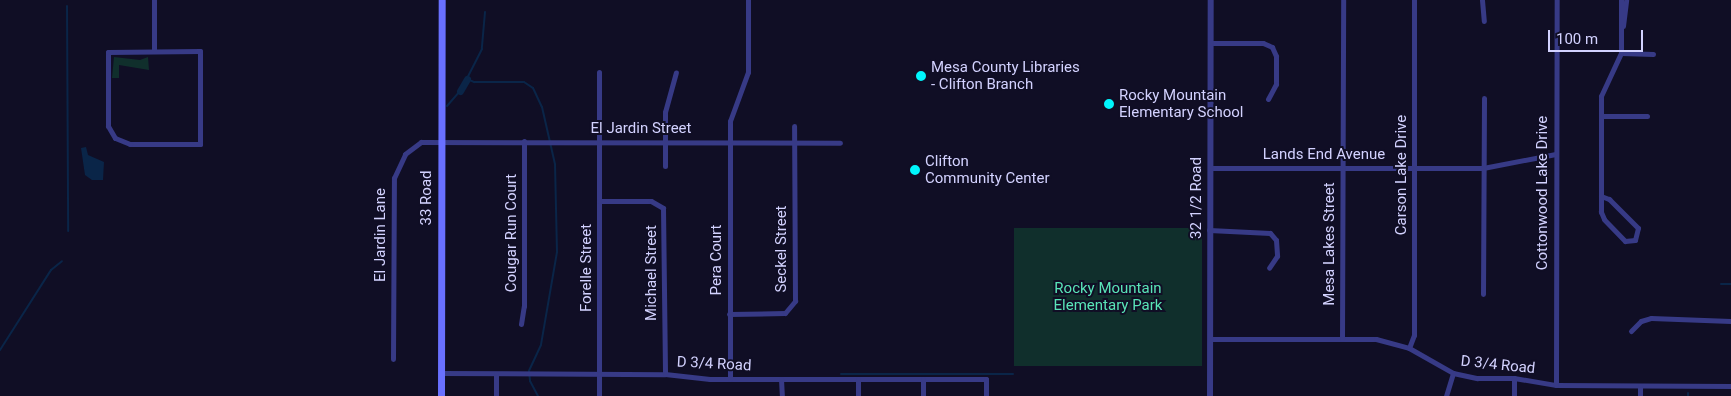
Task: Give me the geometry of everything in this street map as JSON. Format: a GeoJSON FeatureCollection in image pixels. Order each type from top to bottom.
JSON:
{"type":"FeatureCollection","features":[{"type":"Feature","properties":{"kind":"main road","name":"33 Road"},"geometry":{"type":"LineString","coordinates":[[441,396],[442,0]]}},
{"type":"Feature","properties":{"kind":"street"},"geometry":{"type":"LineString","coordinates":[[154,0],[154,51]]}},
{"type":"Feature","properties":{"kind":"street","name":"Pera Court"},"geometry":{"type":"LineString","coordinates":[[730,379],[730,142],[732,116],[748,72],[748,0]]}},
{"type":"Feature","properties":{"kind":"street","name":"32 1/2 Road"},"geometry":{"type":"LineString","coordinates":[[1210,396],[1211,0]]}},
{"type":"Feature","properties":{"kind":"street","name":"Mesa Lakes Street"},"geometry":{"type":"LineString","coordinates":[[1342,339],[1343,0]]}},
{"type":"Feature","properties":{"kind":"street","name":"Carson Lake Drive"},"geometry":{"type":"LineString","coordinates":[[1409,348],[1414,335],[1414,0]]}},
{"type":"Feature","properties":{"kind":"street"},"geometry":{"type":"LineString","coordinates":[[1482,0],[1484,21]]}},
{"type":"Feature","properties":{"kind":"street","name":"Cottonwood Lake Drive"},"geometry":{"type":"LineString","coordinates":[[1556,386],[1557,0]]}},
{"type":"Feature","properties":{"kind":"street"},"geometry":{"type":"LineString","coordinates":[[1620,0],[1623,26]]}},
{"type":"Feature","properties":{"kind":"street"},"geometry":{"type":"LineString","coordinates":[[1601,196],[1609,198],[1638,228],[1635,240],[1625,241],[1604,219],[1601,196],[1602,92],[1621,53],[1626,0]]}},
{"type":"Feature","properties":{"kind":"street"},"geometry":{"type":"LineString","coordinates":[[1210,43],[1262,43],[1272,47],[1276,56],[1276,84],[1268,99]]}},
{"type":"Feature","properties":{"kind":"street"},"geometry":{"type":"LineString","coordinates":[[154,51],[200,51],[200,144],[125,143],[109,131],[108,52],[154,51]]}},
{"type":"Feature","properties":{"kind":"street"},"geometry":{"type":"LineString","coordinates":[[1621,53],[1653,54]]}},
{"type":"Feature","properties":{"kind":"street","name":"Forelle Street"},"geometry":{"type":"LineString","coordinates":[[599,72],[599,396]]}},
{"type":"Feature","properties":{"kind":"street"},"geometry":{"type":"LineString","coordinates":[[665,166],[666,102],[676,72]]}},
{"type":"Feature","properties":{"kind":"street"},"geometry":{"type":"LineString","coordinates":[[1483,294],[1484,98]]}},
{"type":"Feature","properties":{"kind":"street"},"geometry":{"type":"LineString","coordinates":[[1601,116],[1648,116]]}},
{"type":"Feature","properties":{"kind":"street","name":"Seckel Street"},"geometry":{"type":"LineString","coordinates":[[729,314],[785,313],[795,301],[794,126]]}},
{"type":"Feature","properties":{"kind":"street","name":"Cougar Run Court"},"geometry":{"type":"LineString","coordinates":[[521,324],[524,306],[524,141]]}},
{"type":"Feature","properties":{"kind":"street","name":"El Jardin Street"},"geometry":{"type":"LineString","coordinates":[[442,142],[665,141],[840,143]]}},
{"type":"Feature","properties":{"kind":"street","name":"El Jardin Lane"},"geometry":{"type":"LineString","coordinates":[[393,359],[395,171],[401,159],[415,145],[442,142]]}},
{"type":"Feature","properties":{"kind":"street","name":"Lands End Avenue"},"geometry":{"type":"LineString","coordinates":[[1210,168],[1484,168],[1556,154]]}},
{"type":"Feature","properties":{"kind":"street","name":"Michael Street"},"geometry":{"type":"LineString","coordinates":[[599,201],[651,201],[663,208],[665,374]]}},
{"type":"Feature","properties":{"kind":"street"},"geometry":{"type":"LineString","coordinates":[[1210,230],[1270,232],[1276,240],[1276,256],[1269,268]]}},
{"type":"Feature","properties":{"kind":"street"},"geometry":{"type":"LineString","coordinates":[[1630,331],[1641,320],[1651,318],[1731,321]]}},
{"type":"Feature","properties":{"kind":"street","name":"D 3/4 Road"},"geometry":{"type":"LineString","coordinates":[[1210,339],[1385,340],[1409,348],[1453,373],[1476,378],[1514,378],[1556,386],[1731,386]]}},
{"type":"Feature","properties":{"kind":"street","name":"D 3/4 Road"},"geometry":{"type":"LineString","coordinates":[[441,373],[665,374],[730,379],[986,379],[986,396]]}},
{"type":"Feature","properties":{"kind":"street"},"geometry":{"type":"LineString","coordinates":[[1446,396],[1453,373]]}},
{"type":"Feature","properties":{"kind":"street"},"geometry":{"type":"LineString","coordinates":[[496,374],[496,396]]}},
{"type":"Feature","properties":{"kind":"street"},"geometry":{"type":"LineString","coordinates":[[781,378],[782,396]]}},
{"type":"Feature","properties":{"kind":"street"},"geometry":{"type":"LineString","coordinates":[[1514,378],[1514,396]]}},
{"type":"Feature","properties":{"kind":"street"},"geometry":{"type":"LineString","coordinates":[[858,379],[858,396]]}},
{"type":"Feature","properties":{"kind":"street"},"geometry":{"type":"LineString","coordinates":[[922,396],[923,379]]}},
{"type":"Feature","properties":{"kind":"street"},"geometry":{"type":"LineString","coordinates":[[1640,386],[1640,396]]}},
{"type":"Feature","properties":{"kind":"green space"},"geometry":{"type":"Polygon","coordinates":[[[114,57],[140,60],[148,57],[149,70],[119,65],[119,78],[112,78],[114,57]]]}},
{"type":"Feature","properties":{"kind":"green space","name":"Rocky Mountain Elementary Park"},"geometry":{"type":"Polygon","coordinates":[[[1014,228],[1202,228],[1202,366],[1014,366],[1014,228]]]}},
{"type":"Feature","properties":{"kind":"water"},"geometry":{"type":"Polygon","coordinates":[[[86,147],[88,155],[104,162],[103,180],[92,180],[85,175],[81,148],[86,147]]]}},
{"type":"Feature","properties":{"kind":"waterway"},"geometry":{"type":"LineString","coordinates":[[67,6],[68,231]]}},
{"type":"Feature","properties":{"kind":"waterway"},"geometry":{"type":"LineString","coordinates":[[485,12],[482,49],[467,79],[474,82],[524,82],[533,88],[542,107],[555,164],[557,252],[541,345],[529,371],[530,381],[538,396]]}},
{"type":"Feature","properties":{"kind":"waterway"},"geometry":{"type":"LineString","coordinates":[[460,91],[467,79]]}},
{"type":"Feature","properties":{"kind":"waterway"},"geometry":{"type":"LineString","coordinates":[[447,106],[460,91]]}},
{"type":"Feature","properties":{"kind":"waterway"},"geometry":{"type":"LineString","coordinates":[[0,350],[51,270],[62,261]]}},
{"type":"Feature","properties":{"kind":"waterway"},"geometry":{"type":"LineString","coordinates":[[1721,284],[1731,284]]}},
{"type":"Feature","properties":{"kind":"waterway"},"geometry":{"type":"LineString","coordinates":[[841,374],[1013,374]]}},
{"type":"Feature","properties":{"kind":"place","name":"Mesa County Libraries - Clifton Branch"},"geometry":{"type":"Point","coordinates":[921,76]}},
{"type":"Feature","properties":{"kind":"place","name":"Rocky Mountain Elementary School"},"geometry":{"type":"Point","coordinates":[1109,104]}},
{"type":"Feature","properties":{"kind":"place","name":"Clifton Community Center"},"geometry":{"type":"Point","coordinates":[915,170]}}]}
